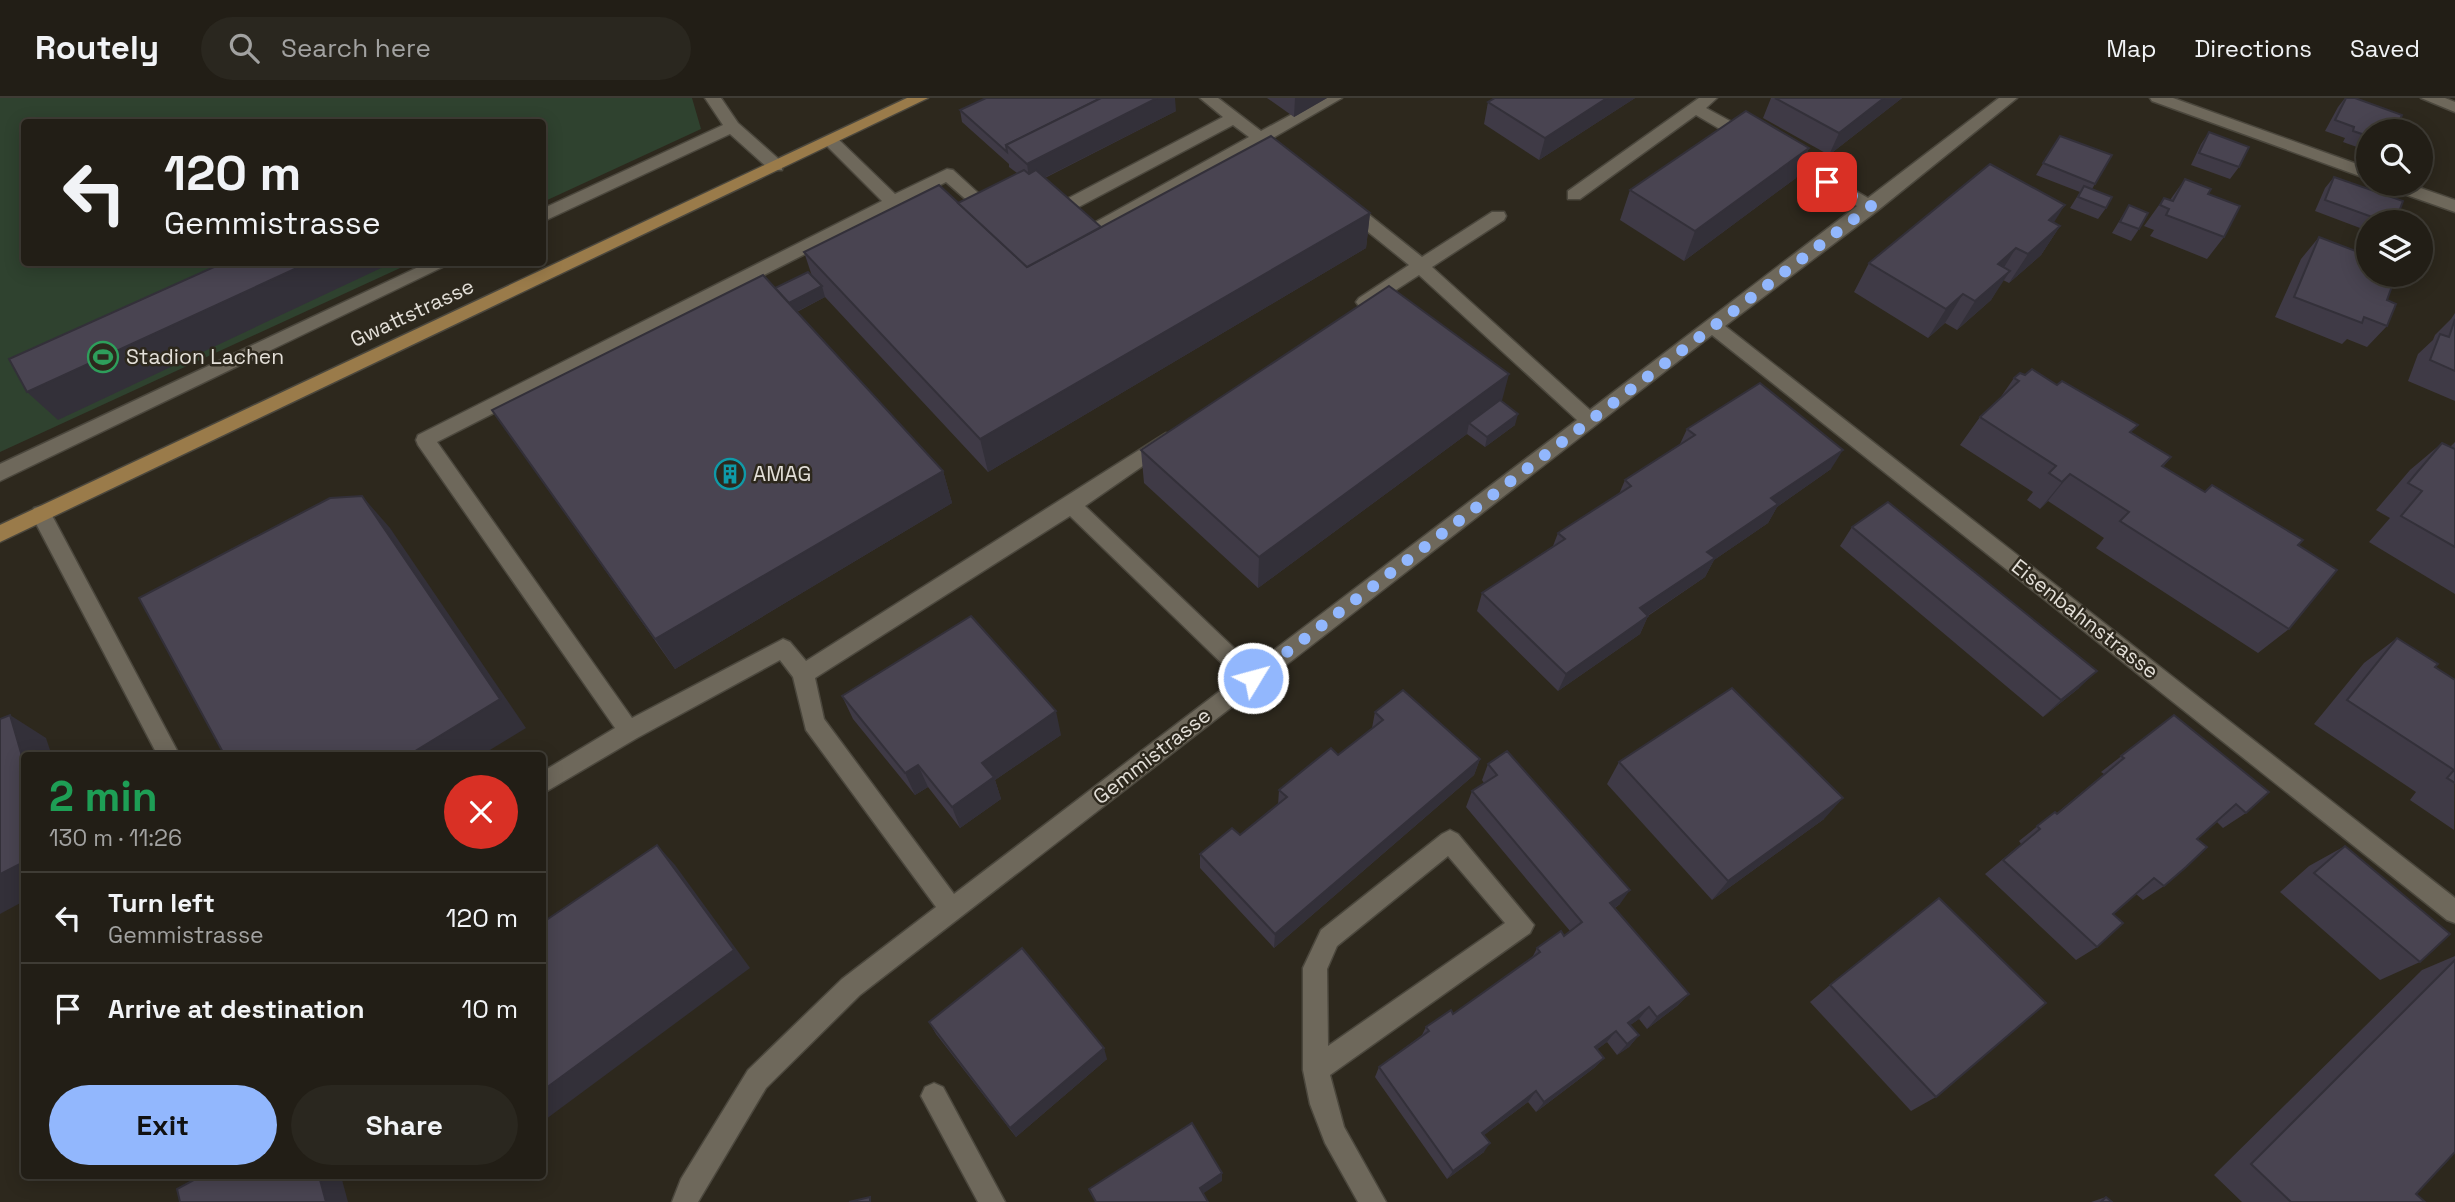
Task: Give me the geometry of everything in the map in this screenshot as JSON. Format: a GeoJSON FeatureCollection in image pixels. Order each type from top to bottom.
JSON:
{"type":"FeatureCollection","features":[{"type":"Feature","properties":{"kind":"main road","name":"Gwattstrasse"},"geometry":{"type":"LineString","coordinates":[[0,534],[920,98]]}},
{"type":"Feature","properties":{"kind":"street"},"geometry":{"type":"LineString","coordinates":[[713,98],[732,127],[776,166]]}},
{"type":"Feature","properties":{"kind":"street"},"geometry":{"type":"LineString","coordinates":[[1208,98],[1281,154]]}},
{"type":"Feature","properties":{"kind":"street"},"geometry":{"type":"LineString","coordinates":[[1052,250],[1334,98]]}},
{"type":"Feature","properties":{"kind":"street"},"geometry":{"type":"LineString","coordinates":[[1574,195],[1709,98]]}},
{"type":"Feature","properties":{"kind":"street","name":"Gemmistrasse"},"geometry":{"type":"LineString","coordinates":[[685,1202],[690,1188],[757,1079],[851,987],[2009,98]]}},
{"type":"Feature","properties":{"kind":"street"},"geometry":{"type":"LineString","coordinates":[[2158,98],[2356,170]]}},
{"type":"Feature","properties":{"kind":"street"},"geometry":{"type":"LineString","coordinates":[[2429,98],[2455,107]]}},
{"type":"Feature","properties":{"kind":"street"},"geometry":{"type":"LineString","coordinates":[[1695,108],[1871,206]]}},
{"type":"Feature","properties":{"kind":"street"},"geometry":{"type":"LineString","coordinates":[[1039,220],[1234,118]]}},
{"type":"Feature","properties":{"kind":"street"},"geometry":{"type":"LineString","coordinates":[[546,214],[732,127]]}},
{"type":"Feature","properties":{"kind":"street"},"geometry":{"type":"LineString","coordinates":[[830,141],[893,202]]}},
{"type":"Feature","properties":{"kind":"street"},"geometry":{"type":"LineString","coordinates":[[629,732],[425,440],[947,174],[1005,225]]}},
{"type":"Feature","properties":{"kind":"street"},"geometry":{"type":"LineString","coordinates":[[1332,194],[1419,265],[1589,420]]}},
{"type":"Feature","properties":{"kind":"street"},"geometry":{"type":"LineString","coordinates":[[2427,196],[2455,206]]}},
{"type":"Feature","properties":{"kind":"street"},"geometry":{"type":"LineString","coordinates":[[1352,312],[1419,265],[1498,216]]}},
{"type":"Feature","properties":{"kind":"street"},"geometry":{"type":"LineString","coordinates":[[0,473],[436,266]]}},
{"type":"Feature","properties":{"kind":"street","name":"Eisenbahnstrasse"},"geometry":{"type":"LineString","coordinates":[[1714,327],[2455,912]]}},
{"type":"Feature","properties":{"kind":"street"},"geometry":{"type":"LineString","coordinates":[[803,674],[1071,505],[1183,427]]}},
{"type":"Feature","properties":{"kind":"street"},"geometry":{"type":"LineString","coordinates":[[1071,505],[1253,678]]}},
{"type":"Feature","properties":{"kind":"street"},"geometry":{"type":"LineString","coordinates":[[41,514],[167,752]]}},
{"type":"Feature","properties":{"kind":"street"},"geometry":{"type":"LineString","coordinates":[[546,782],[629,732],[783,648],[803,674],[814,723],[951,910]]}},
{"type":"Feature","properties":{"kind":"street"},"geometry":{"type":"LineString","coordinates":[[1317,1070],[1522,925],[1450,841],[1329,938],[1315,968],[1317,1070],[1334,1134],[1373,1202]]}},
{"type":"Feature","properties":{"kind":"street"},"geometry":{"type":"LineString","coordinates":[[934,1096],[992,1202]]}},
{"type":"Feature","properties":{"kind":"green space","name":"Stadion Lachen"},"geometry":{"type":"Polygon","coordinates":[[[0,98],[692,98],[701,129],[546,201],[546,119],[21,119],[21,266],[404,266],[0,452],[0,98]]]}},
{"type":"Feature","properties":{"kind":"building"},"geometry":{"type":"Polygon","coordinates":[[[986,98],[1101,98],[1006,145],[1007,152],[960,110],[986,98]]]}},
{"type":"Feature","properties":{"kind":"building"},"geometry":{"type":"Polygon","coordinates":[[[1101,98],[1157,98],[1027,164],[1006,145],[1101,98]]]}},
{"type":"Feature","properties":{"kind":"building"},"geometry":{"type":"Polygon","coordinates":[[[1495,98],[1607,98],[1545,138],[1488,102],[1495,98]]]}},
{"type":"Feature","properties":{"kind":"building"},"geometry":{"type":"Polygon","coordinates":[[[1775,98],[1884,98],[1839,133],[1775,98]]]}},
{"type":"Feature","properties":{"kind":"building"},"geometry":{"type":"Polygon","coordinates":[[[2346,98],[2355,98],[2402,115],[2400,119],[2356,119],[2356,132],[2353,131],[2354,127],[2335,120],[2346,98]]]}},
{"type":"Feature","properties":{"kind":"building"},"geometry":{"type":"Polygon","coordinates":[[[1746,111],[1809,148],[1695,231],[1630,190],[1746,111]]]}},
{"type":"Feature","properties":{"kind":"building"},"geometry":{"type":"Polygon","coordinates":[[[2209,132],[2249,147],[2239,167],[2199,153],[2209,132]]]}},
{"type":"Feature","properties":{"kind":"building"},"geometry":{"type":"Polygon","coordinates":[[[1271,136],[1370,213],[980,439],[804,252],[939,185],[1027,267],[1271,136]]]}},
{"type":"Feature","properties":{"kind":"building"},"geometry":{"type":"Polygon","coordinates":[[[2060,136],[2112,155],[2095,184],[2043,163],[2060,136]]]}},
{"type":"Feature","properties":{"kind":"building"},"geometry":{"type":"Polygon","coordinates":[[[1990,164],[2065,205],[2049,220],[2060,226],[2028,254],[2016,248],[1998,264],[2010,271],[1975,301],[1963,294],[1946,309],[1869,263],[1990,164]]]}},
{"type":"Feature","properties":{"kind":"building"},"geometry":{"type":"Polygon","coordinates":[[[1024,170],[1029,174],[1036,170],[1101,227],[1027,267],[958,203],[1024,170]]]}},
{"type":"Feature","properties":{"kind":"building"},"geometry":{"type":"Polygon","coordinates":[[[2334,177],[2356,185],[2356,196],[2389,196],[2403,201],[2400,210],[2356,211],[2325,200],[2334,177]]]}},
{"type":"Feature","properties":{"kind":"building"},"geometry":{"type":"Polygon","coordinates":[[[2185,179],[2211,189],[2208,194],[2240,206],[2224,237],[2166,215],[2169,209],[2160,205],[2164,198],[2173,201],[2185,179]]]}},
{"type":"Feature","properties":{"kind":"building"},"geometry":{"type":"Polygon","coordinates":[[[2084,186],[2112,197],[2106,208],[2078,197],[2084,186]]]}},
{"type":"Feature","properties":{"kind":"building"},"geometry":{"type":"Polygon","coordinates":[[[2129,205],[2148,213],[2139,229],[2120,222],[2129,205]]]}},
{"type":"Feature","properties":{"kind":"building"},"geometry":{"type":"Polygon","coordinates":[[[2319,237],[2356,251],[2356,287],[2392,287],[2387,300],[2396,304],[2387,326],[2364,317],[2362,323],[2294,297],[2319,237]]]}},
{"type":"Feature","properties":{"kind":"building"},"geometry":{"type":"Polygon","coordinates":[[[216,266],[301,266],[27,392],[9,359],[216,266]]]}},
{"type":"Feature","properties":{"kind":"building"},"geometry":{"type":"Polygon","coordinates":[[[808,272],[822,286],[789,303],[775,288],[808,272]]]}},
{"type":"Feature","properties":{"kind":"building","name":"AMAG"},"geometry":{"type":"Polygon","coordinates":[[[763,275],[943,471],[655,639],[492,410],[763,275]]]}},
{"type":"Feature","properties":{"kind":"building"},"geometry":{"type":"Polygon","coordinates":[[[1389,286],[1509,374],[1259,557],[1141,450],[1389,286]]]}},
{"type":"Feature","properties":{"kind":"building"},"geometry":{"type":"Polygon","coordinates":[[[2455,319],[2455,371],[2430,360],[2440,334],[2449,337],[2455,319]]]}},
{"type":"Feature","properties":{"kind":"building"},"geometry":{"type":"Polygon","coordinates":[[[2032,369],[2057,385],[2062,381],[2138,425],[2130,432],[2171,457],[2162,466],[2205,492],[2212,485],[2303,540],[2298,545],[2337,570],[2289,629],[2120,521],[2129,512],[2070,474],[2062,482],[2049,473],[2056,466],[1980,417],[2019,381],[2014,378],[2020,373],[2025,375],[2032,369]]]}},
{"type":"Feature","properties":{"kind":"building"},"geometry":{"type":"Polygon","coordinates":[[[1760,383],[1843,450],[1771,498],[1778,504],[1707,552],[1715,558],[1640,608],[1648,616],[1566,674],[1482,593],[1565,539],[1558,533],[1631,486],[1625,480],[1695,435],[1687,429],[1760,383]]]}},
{"type":"Feature","properties":{"kind":"building"},"geometry":{"type":"Polygon","coordinates":[[[1500,400],[1518,414],[1487,437],[1469,423],[1500,400]]]}},
{"type":"Feature","properties":{"kind":"building"},"geometry":{"type":"Polygon","coordinates":[[[2442,443],[2455,449],[2455,547],[2401,516],[2422,491],[2408,483],[2442,443]]]}},
{"type":"Feature","properties":{"kind":"building"},"geometry":{"type":"Polygon","coordinates":[[[362,496],[500,699],[414,752],[223,752],[139,598],[330,498],[362,496]]]}},
{"type":"Feature","properties":{"kind":"building"},"geometry":{"type":"Polygon","coordinates":[[[1888,502],[2097,671],[2061,700],[1852,527],[1888,502]]]}},
{"type":"Feature","properties":{"kind":"building"},"geometry":{"type":"Polygon","coordinates":[[[971,616],[1056,711],[982,763],[994,777],[952,807],[918,765],[905,773],[842,696],[971,616]]]}},
{"type":"Feature","properties":{"kind":"building"},"geometry":{"type":"Polygon","coordinates":[[[2397,638],[2438,664],[2435,667],[2455,680],[2455,783],[2447,778],[2454,770],[2347,700],[2397,638]]]}},
{"type":"Feature","properties":{"kind":"building"},"geometry":{"type":"Polygon","coordinates":[[[1732,688],[1843,798],[1728,881],[1619,762],[1732,688]]]}},
{"type":"Feature","properties":{"kind":"building"},"geometry":{"type":"Polygon","coordinates":[[[1403,690],[1480,759],[1275,934],[1200,854],[1232,828],[1240,835],[1287,797],[1279,790],[1306,768],[1331,748],[1338,755],[1383,720],[1375,712],[1403,690]]]}},
{"type":"Feature","properties":{"kind":"building"},"geometry":{"type":"Polygon","coordinates":[[[10,715],[21,753],[21,864],[0,874],[0,719],[10,715]]]}},
{"type":"Feature","properties":{"kind":"building"},"geometry":{"type":"Polygon","coordinates":[[[2174,715],[2269,792],[2246,813],[2236,804],[2197,839],[2207,847],[2186,867],[2164,886],[2154,878],[2113,914],[2123,923],[2097,947],[2003,860],[2040,829],[2037,826],[2055,812],[2057,814],[2124,758],[2121,756],[2174,715]]]}},
{"type":"Feature","properties":{"kind":"building"},"geometry":{"type":"Polygon","coordinates":[[[1507,751],[1630,890],[1610,903],[1689,994],[1657,1017],[1649,1007],[1628,1023],[1639,1035],[1627,1044],[1616,1031],[1595,1047],[1604,1058],[1544,1102],[1536,1091],[1482,1133],[1490,1143],[1453,1171],[1379,1067],[1429,1031],[1426,1027],[1451,1010],[1453,1014],[1540,952],[1537,948],[1561,931],[1564,936],[1582,922],[1472,791],[1497,775],[1488,764],[1507,751]]]}},
{"type":"Feature","properties":{"kind":"building"},"geometry":{"type":"Polygon","coordinates":[[[657,845],[734,950],[546,1088],[546,920],[657,845]]]}},
{"type":"Feature","properties":{"kind":"building"},"geometry":{"type":"Polygon","coordinates":[[[2345,846],[2450,934],[2420,962],[2314,873],[2345,846]]]}},
{"type":"Feature","properties":{"kind":"building"},"geometry":{"type":"Polygon","coordinates":[[[1939,898],[2046,1003],[1936,1097],[1830,985],[1939,898]]]}},
{"type":"Feature","properties":{"kind":"building"},"geometry":{"type":"Polygon","coordinates":[[[1022,948],[1104,1048],[1010,1128],[929,1022],[1022,948]]]}},
{"type":"Feature","properties":{"kind":"building"},"geometry":{"type":"Polygon","coordinates":[[[2455,960],[2455,1152],[2416,1194],[2425,1202],[2291,1202],[2251,1164],[2455,960]]]}},
{"type":"Feature","properties":{"kind":"building"},"geometry":{"type":"Polygon","coordinates":[[[1192,1123],[1222,1173],[1200,1188],[1208,1202],[1096,1202],[1089,1189],[1192,1123]]]}},
{"type":"Feature","properties":{"kind":"building"},"geometry":{"type":"Polygon","coordinates":[[[195,1179],[320,1179],[326,1202],[180,1202],[177,1189],[195,1179]]]}},
{"type":"Feature","properties":{"kind":"building"},"geometry":{"type":"Polygon","coordinates":[[[870,1197],[870,1202],[849,1202],[870,1197]]]}},
{"type":"Feature","properties":{"kind":"place","name":"Stadion Lachen"},"geometry":{"type":"Point","coordinates":[103,357]}},
{"type":"Feature","properties":{"kind":"place","name":"AMAG"},"geometry":{"type":"Point","coordinates":[730,474]}},
{"type":"Feature","properties":{"kind":"route"},"geometry":{"type":"LineString","coordinates":[[1253,678],[1871,206],[1827,182]]}}]}
